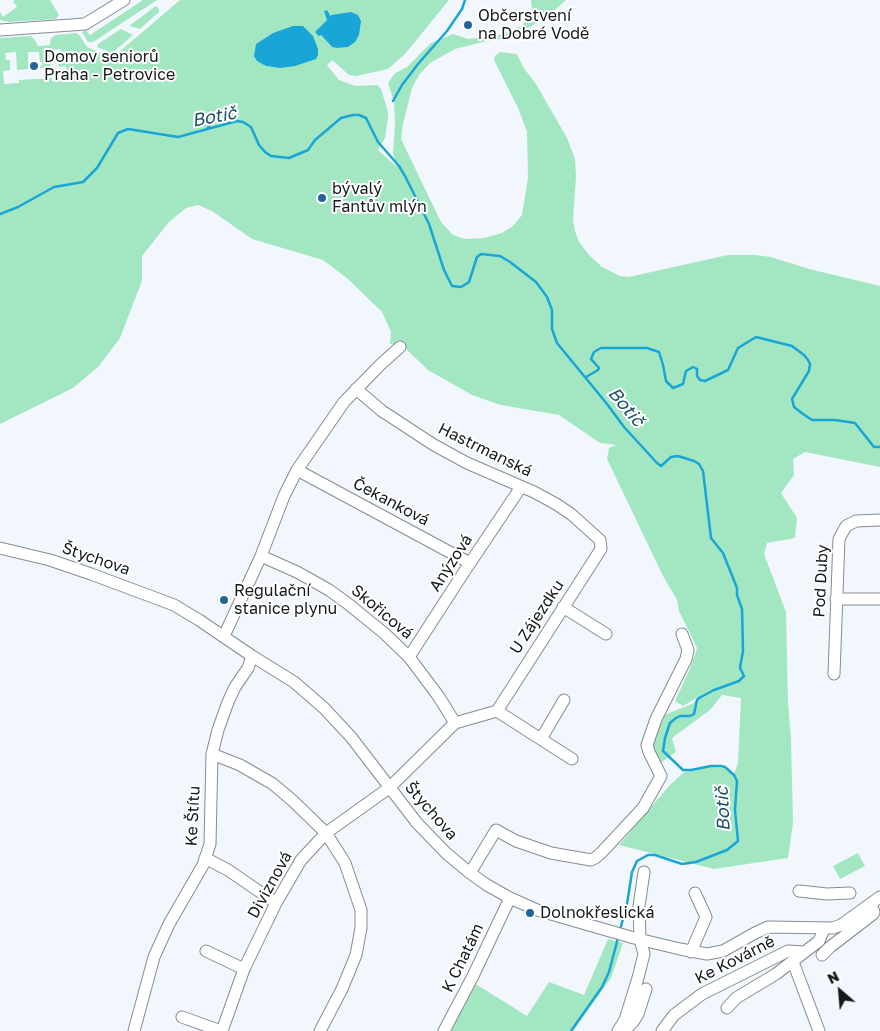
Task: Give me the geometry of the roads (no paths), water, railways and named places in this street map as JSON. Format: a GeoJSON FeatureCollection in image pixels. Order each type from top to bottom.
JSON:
{"type":"FeatureCollection","features":[{"type":"Feature","properties":{"kind":"street"},"geometry":{"type":"LineString","coordinates":[[0,30],[85,24],[124,0]]}},
{"type":"Feature","properties":{"kind":"street"},"geometry":{"type":"LineString","coordinates":[[224,636],[261,556],[284,496],[297,470],[344,402],[400,348]]}},
{"type":"Feature","properties":{"kind":"street","name":"Hastrmanská"},"geometry":{"type":"LineString","coordinates":[[356,389],[382,411],[434,445],[474,467],[522,487],[556,504],[571,514],[600,540]]}},
{"type":"Feature","properties":{"kind":"street","name":"Čekanková"},"geometry":{"type":"LineString","coordinates":[[297,470],[470,563]]}},
{"type":"Feature","properties":{"kind":"street","name":"Anýzová"},"geometry":{"type":"LineString","coordinates":[[409,657],[522,487]]}},
{"type":"Feature","properties":{"kind":"street","name":"Pod Duby"},"geometry":{"type":"LineString","coordinates":[[834,674],[839,539],[846,526],[856,520],[880,520]]}},
{"type":"Feature","properties":{"kind":"street","name":"U Zájezdku"},"geometry":{"type":"LineString","coordinates":[[497,711],[601,549],[600,540]]}},
{"type":"Feature","properties":{"kind":"street","name":"Štychova"},"geometry":{"type":"LineString","coordinates":[[0,548],[50,560],[174,605],[294,682],[352,736],[417,824],[446,853],[470,873],[510,898],[537,910],[691,952],[707,954],[723,951],[768,928],[824,929],[841,925],[876,901]]}},
{"type":"Feature","properties":{"kind":"street","name":"Skořicová"},"geometry":{"type":"LineString","coordinates":[[261,556],[297,572],[329,590],[384,633],[409,657],[455,723]]}},
{"type":"Feature","properties":{"kind":"street"},"geometry":{"type":"LineString","coordinates":[[836,599],[880,599]]}},
{"type":"Feature","properties":{"kind":"street"},"geometry":{"type":"LineString","coordinates":[[563,607],[606,634]]}},
{"type":"Feature","properties":{"kind":"street"},"geometry":{"type":"LineString","coordinates":[[470,873],[496,830],[516,841],[551,853],[591,860],[601,853],[643,808],[660,776],[647,745],[656,719],[686,658],[688,650],[682,634]]}},
{"type":"Feature","properties":{"kind":"street","name":"Ke Štítu"},"geometry":{"type":"LineString","coordinates":[[134,1031],[154,957],[169,924],[206,858],[211,832],[212,754],[218,730],[234,687],[248,668],[252,656]]}},
{"type":"Feature","properties":{"kind":"street"},"geometry":{"type":"LineString","coordinates":[[541,739],[564,700]]}},
{"type":"Feature","properties":{"kind":"street"},"geometry":{"type":"LineString","coordinates":[[389,788],[455,723],[497,711],[572,759]]}},
{"type":"Feature","properties":{"kind":"street"},"geometry":{"type":"LineString","coordinates":[[212,754],[240,765],[273,784],[294,801],[326,833],[345,863],[361,910],[361,928],[356,955],[320,1031]]}},
{"type":"Feature","properties":{"kind":"street","name":"Diviznová"},"geometry":{"type":"LineString","coordinates":[[222,1031],[244,969],[276,903],[302,860],[326,833],[389,788]]}},
{"type":"Feature","properties":{"kind":"street"},"geometry":{"type":"LineString","coordinates":[[206,858],[228,870],[276,903]]}},
{"type":"Feature","properties":{"kind":"street"},"geometry":{"type":"LineString","coordinates":[[618,1031],[626,1020],[644,954],[637,938],[644,872]]}},
{"type":"Feature","properties":{"kind":"street"},"geometry":{"type":"LineString","coordinates":[[799,891],[827,894],[850,892]]}},
{"type":"Feature","properties":{"kind":"street"},"geometry":{"type":"LineString","coordinates":[[691,952],[706,918],[694,893]]}},
{"type":"Feature","properties":{"kind":"street","name":"K Chatám"},"geometry":{"type":"LineString","coordinates":[[444,1031],[473,976],[510,898]]}},
{"type":"Feature","properties":{"kind":"street"},"geometry":{"type":"LineString","coordinates":[[822,955],[874,912],[876,901]]}},
{"type":"Feature","properties":{"kind":"street"},"geometry":{"type":"LineString","coordinates":[[727,1008],[736,998],[793,962],[819,941],[824,929]]}},
{"type":"Feature","properties":{"kind":"street"},"geometry":{"type":"LineString","coordinates":[[206,951],[244,969]]}},
{"type":"Feature","properties":{"kind":"street","name":"Ke Kovárně"},"geometry":{"type":"LineString","coordinates":[[662,1031],[674,1015],[702,994],[788,951],[804,952]]}},
{"type":"Feature","properties":{"kind":"street"},"geometry":{"type":"LineString","coordinates":[[793,962],[819,1031]]}},
{"type":"Feature","properties":{"kind":"street"},"geometry":{"type":"LineString","coordinates":[[624,1031],[638,1014],[646,989]]}},
{"type":"Feature","properties":{"kind":"street"},"geometry":{"type":"LineString","coordinates":[[182,1017],[222,1031]]}},
{"type":"Feature","properties":{"kind":"water"},"geometry":{"type":"Polygon","coordinates":[[[327,10],[331,17],[331,15],[351,12],[358,15],[361,21],[359,35],[355,42],[348,47],[332,47],[321,35],[319,36],[315,32],[327,20],[324,11],[327,10]]]}},
{"type":"Feature","properties":{"kind":"water"},"geometry":{"type":"Polygon","coordinates":[[[293,26],[303,26],[313,36],[318,49],[316,59],[295,66],[280,68],[266,66],[257,61],[254,56],[256,44],[273,33],[293,26]]]}},
{"type":"Feature","properties":{"kind":"waterway"},"geometry":{"type":"LineString","coordinates":[[393,101],[402,85],[418,64],[447,31],[462,9],[465,0]]}},
{"type":"Feature","properties":{"kind":"waterway","name":"Botič"},"geometry":{"type":"LineString","coordinates":[[0,214],[18,207],[54,187],[83,182],[97,168],[118,133],[128,129],[178,137],[237,121],[243,122],[251,127],[259,145],[265,152],[271,156],[289,158],[308,150],[315,140],[341,118],[359,115],[366,118],[378,142],[399,166],[405,176],[429,224],[444,270],[452,286],[461,287],[469,282],[477,257],[481,254],[500,256],[510,262],[536,282],[547,297],[552,310],[552,329],[557,343],[624,427],[657,463],[661,466],[671,457],[678,456],[699,464],[703,471],[711,538],[723,553],[737,588],[737,595],[742,609],[743,651],[740,668],[744,676],[739,681],[699,698],[694,714],[680,716],[670,723],[663,751],[683,770],[721,766],[734,775],[737,781],[735,810],[738,841],[727,850],[696,862],[682,864],[655,855],[648,855],[637,861],[632,872],[627,904],[620,930]]}},
{"type":"Feature","properties":{"kind":"waterway"},"geometry":{"type":"LineString","coordinates":[[207,129],[216,116]]}},
{"type":"Feature","properties":{"kind":"waterway"},"geometry":{"type":"LineString","coordinates":[[586,377],[598,370],[599,368],[591,359],[594,352],[601,348],[647,348],[659,352],[666,381],[673,388],[683,384],[686,371],[693,367],[697,369],[697,376],[700,380],[705,381],[728,370],[738,348],[756,337],[792,346],[808,360],[810,364],[809,371],[792,399],[794,407],[812,420],[835,420],[855,423],[874,447],[880,447]]}},
{"type":"Feature","properties":{"kind":"waterway","name":"Botič"},"geometry":{"type":"LineString","coordinates":[[571,1031],[602,987],[609,972],[618,938]]}},
{"type":"Feature","properties":{"kind":"place","name":"Občerstvení na Dobré Vodě"},"geometry":{"type":"Point","coordinates":[468,25]}},
{"type":"Feature","properties":{"kind":"place","name":"Domov seniorů Praha - Petrovice"},"geometry":{"type":"Point","coordinates":[34,66]}},
{"type":"Feature","properties":{"kind":"place","name":"bývalý Fantův mlýn"},"geometry":{"type":"Point","coordinates":[322,198]}},
{"type":"Feature","properties":{"kind":"place","name":"Regulační stanice plynu"},"geometry":{"type":"Point","coordinates":[224,600]}},
{"type":"Feature","properties":{"kind":"place","name":"Dolnokřeslická"},"geometry":{"type":"Point","coordinates":[530,913]}}]}
